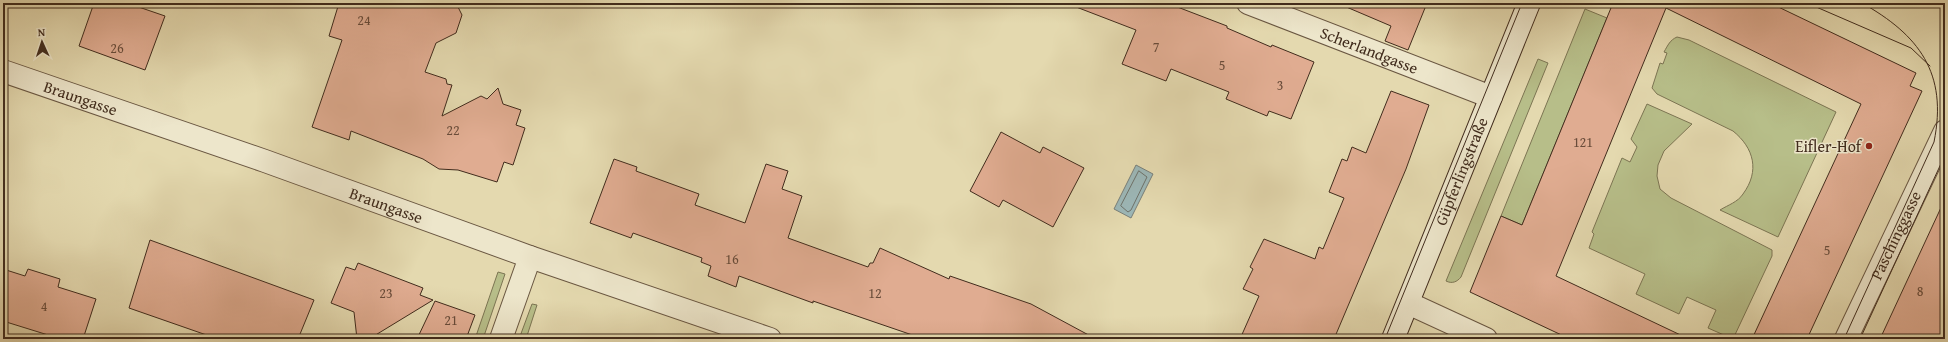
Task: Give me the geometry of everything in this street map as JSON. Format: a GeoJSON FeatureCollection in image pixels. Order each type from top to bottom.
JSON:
{"type":"FeatureCollection","features":[{"type":"Feature","properties":{"kind":"street","name":"Scherlandgasse"},"geometry":{"type":"LineString","coordinates":[[1248,3],[1491,97]]}},
{"type":"Feature","properties":{"kind":"street","name":"Güpferlingstraße"},"geometry":{"type":"LineString","coordinates":[[1393,339],[1530,3]]}},
{"type":"Feature","properties":{"kind":"street","name":"Braungasse"},"geometry":{"type":"LineString","coordinates":[[3,71],[265,160],[530,257],[770,339]]}},
{"type":"Feature","properties":{"kind":"street","name":"Paschinggasse"},"geometry":{"type":"LineString","coordinates":[[1846,339],[1945,131]]}},
{"type":"Feature","properties":{"kind":"street"},"geometry":{"type":"LineString","coordinates":[[501,339],[530,257]]}},
{"type":"Feature","properties":{"kind":"street"},"geometry":{"type":"LineString","coordinates":[[1408,303],[1486,339]]}},
{"type":"Feature","properties":{"kind":"green space"},"geometry":{"type":"Polygon","coordinates":[[[1585,9],[1607,18],[1522,225],[1501,216],[1585,9]]]}},
{"type":"Feature","properties":{"kind":"green space"},"geometry":{"type":"Polygon","coordinates":[[[1677,37],[1689,40],[1836,112],[1778,237],[1720,210],[1741,197],[1752,177],[1752,160],[1746,145],[1733,131],[1657,94],[1652,88],[1660,63],[1663,64],[1667,53],[1664,52],[1671,41],[1677,37]]]}},
{"type":"Feature","properties":{"kind":"green space"},"geometry":{"type":"Polygon","coordinates":[[[1538,59],[1548,63],[1461,277],[1454,282],[1446,281],[1538,59]]]}},
{"type":"Feature","properties":{"kind":"green space"},"geometry":{"type":"Polygon","coordinates":[[[1647,104],[1692,124],[1664,151],[1658,165],[1657,176],[1660,189],[1671,198],[1772,250],[1772,256],[1733,339],[1708,328],[1716,310],[1687,297],[1679,314],[1636,294],[1645,274],[1589,248],[1594,234],[1592,232],[1622,158],[1630,162],[1637,147],[1631,139],[1647,104]]]}},
{"type":"Feature","properties":{"kind":"green space"},"geometry":{"type":"Polygon","coordinates":[[[498,272],[505,274],[483,339],[475,339],[498,272]]]}},
{"type":"Feature","properties":{"kind":"green space"},"geometry":{"type":"Polygon","coordinates":[[[532,304],[537,305],[526,339],[519,339],[532,304]]]}},
{"type":"Feature","properties":{"kind":"water"},"geometry":{"type":"Polygon","coordinates":[[[1136,165],[1153,174],[1131,218],[1114,209],[1136,165]]]}},
{"type":"Feature","properties":{"kind":"building"},"geometry":{"type":"Polygon","coordinates":[[[94,3],[127,3],[165,16],[145,70],[79,46],[94,3]]]}},
{"type":"Feature","properties":{"kind":"building"},"geometry":{"type":"Polygon","coordinates":[[[339,3],[456,3],[462,15],[456,33],[436,43],[425,72],[446,79],[447,84],[452,85],[442,116],[481,96],[487,99],[498,88],[503,104],[521,110],[516,125],[525,128],[513,165],[504,162],[497,182],[458,170],[439,169],[423,159],[351,131],[349,140],[312,127],[342,40],[329,36],[339,3]]]}},
{"type":"Feature","properties":{"kind":"building"},"geometry":{"type":"Polygon","coordinates":[[[1072,3],[1167,3],[1227,26],[1227,28],[1271,47],[1272,45],[1314,62],[1291,119],[1269,111],[1267,116],[1226,99],[1229,92],[1171,69],[1166,81],[1122,64],[1136,30],[1071,5],[1072,3]]]}},
{"type":"Feature","properties":{"kind":"building"},"geometry":{"type":"Polygon","coordinates":[[[1337,3],[1427,3],[1408,50],[1385,41],[1391,26],[1337,3]]]}},
{"type":"Feature","properties":{"kind":"building"},"geometry":{"type":"Polygon","coordinates":[[[1613,3],[1770,3],[1916,73],[1910,86],[1922,91],[1807,339],[1752,339],[1861,104],[1666,8],[1556,276],[1689,339],[1570,339],[1470,292],[1501,216],[1522,225],[1613,3]]]}},
{"type":"Feature","properties":{"kind":"building"},"geometry":{"type":"Polygon","coordinates":[[[1391,91],[1429,105],[1406,169],[1334,339],[1240,339],[1259,296],[1243,289],[1253,269],[1250,267],[1264,239],[1315,259],[1319,247],[1323,249],[1344,198],[1329,192],[1342,159],[1347,161],[1352,147],[1366,153],[1391,91]]]}},
{"type":"Feature","properties":{"kind":"building"},"geometry":{"type":"Polygon","coordinates":[[[1001,132],[1040,153],[1043,147],[1084,168],[1053,227],[1003,200],[999,207],[970,191],[1001,132]]]}},
{"type":"Feature","properties":{"kind":"building"},"geometry":{"type":"Polygon","coordinates":[[[614,159],[637,167],[636,171],[699,194],[695,205],[745,223],[766,164],[788,171],[782,189],[802,196],[788,238],[868,267],[870,263],[873,263],[880,248],[949,279],[950,276],[1031,304],[1096,339],[924,339],[813,301],[813,303],[739,276],[736,287],[708,276],[711,266],[701,262],[702,258],[633,233],[631,238],[590,223],[614,159]]]}},
{"type":"Feature","properties":{"kind":"building"},"geometry":{"type":"Polygon","coordinates":[[[1945,199],[1945,339],[1880,339],[1945,199]]]}},
{"type":"Feature","properties":{"kind":"building"},"geometry":{"type":"Polygon","coordinates":[[[150,240],[314,300],[298,339],[218,339],[129,308],[150,240]]]}},
{"type":"Feature","properties":{"kind":"building"},"geometry":{"type":"Polygon","coordinates":[[[358,263],[423,288],[420,295],[433,300],[369,339],[357,339],[354,312],[331,303],[346,267],[355,270],[358,263]]]}},
{"type":"Feature","properties":{"kind":"building"},"geometry":{"type":"Polygon","coordinates":[[[3,269],[25,276],[28,269],[60,279],[58,287],[96,299],[83,339],[61,339],[3,321],[3,269]]]}},
{"type":"Feature","properties":{"kind":"building"},"geometry":{"type":"Polygon","coordinates":[[[435,301],[475,315],[466,339],[417,339],[435,301]]]}},
{"type":"Feature","properties":{"kind":"tram line"},"geometry":{"type":"LineString","coordinates":[[1385,339],[1522,3]]}},
{"type":"Feature","properties":{"kind":"tram line"},"geometry":{"type":"LineString","coordinates":[[1807,3],[1911,48],[1930,66]]}},
{"type":"Feature","properties":{"kind":"tram line"},"geometry":{"type":"LineString","coordinates":[[1844,339],[1934,142],[1937,118],[1937,96],[1932,76],[1925,59],[1914,43],[1899,29],[1882,15],[1862,3]]}},
{"type":"Feature","properties":{"kind":"tram line"},"geometry":{"type":"LineString","coordinates":[[1933,3],[1945,9]]}},
{"type":"Feature","properties":{"kind":"tram line"},"geometry":{"type":"LineString","coordinates":[[1860,339],[1945,155]]}},
{"type":"Feature","properties":{"kind":"place","name":"Eifler-Hof"},"geometry":{"type":"Point","coordinates":[1869,146]}}]}
